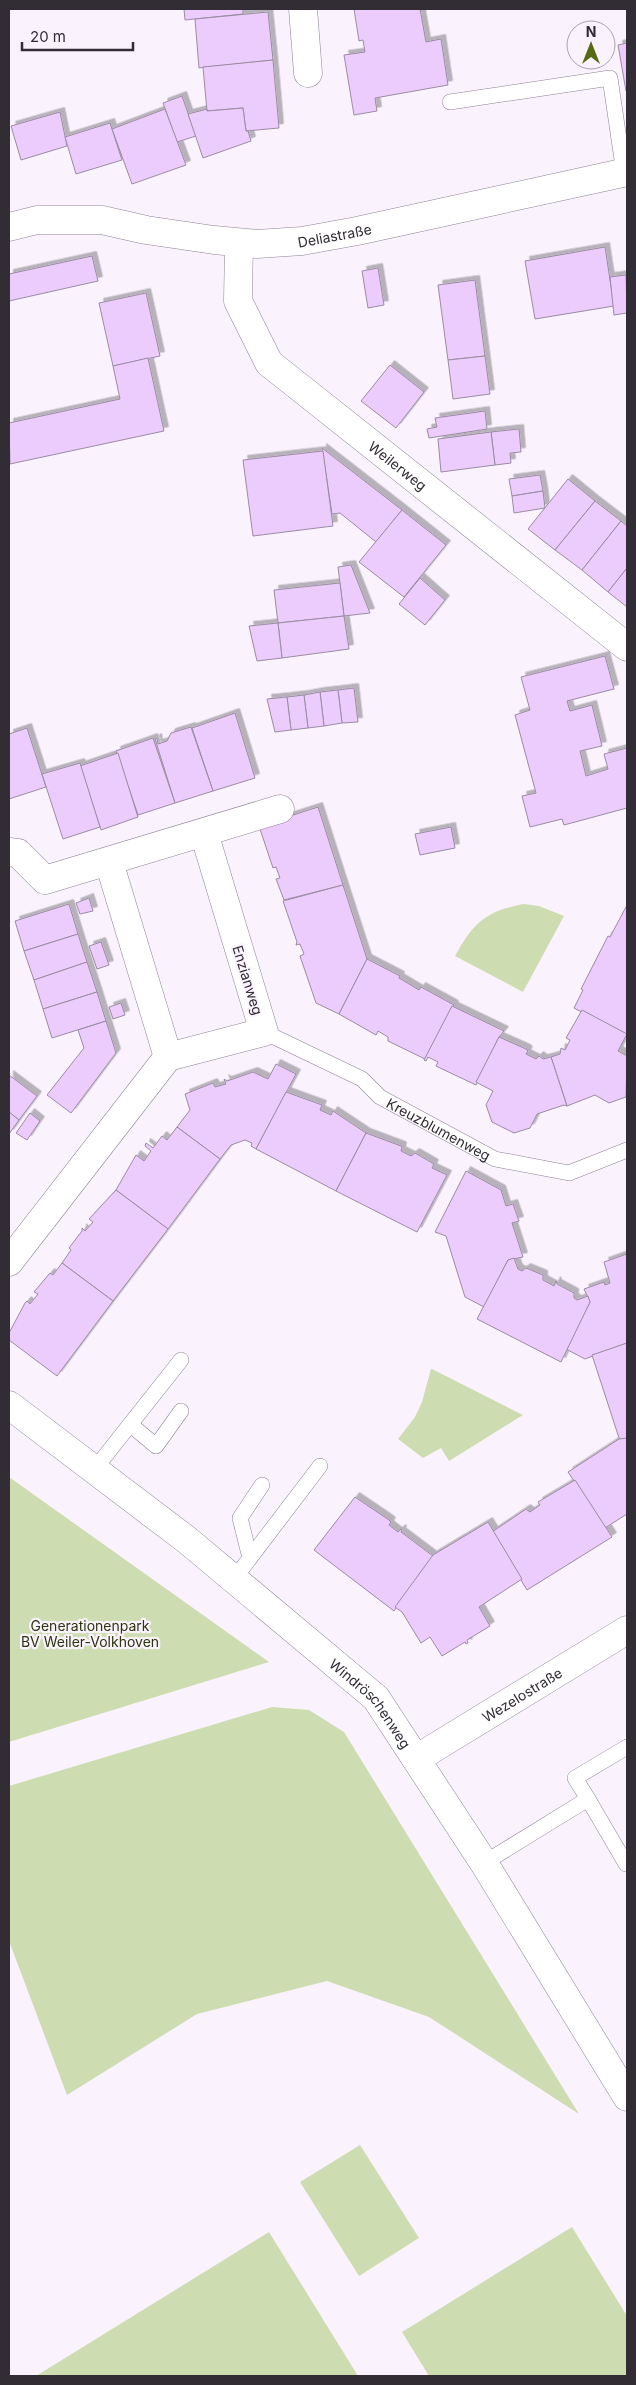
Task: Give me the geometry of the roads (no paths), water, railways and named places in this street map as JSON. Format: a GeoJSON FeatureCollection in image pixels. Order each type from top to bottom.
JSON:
{"type":"FeatureCollection","features":[{"type":"Feature","properties":{"kind":"street"},"geometry":{"type":"LineString","coordinates":[[303,9],[308,73]]}},
{"type":"Feature","properties":{"kind":"street","name":"Deliastraße"},"geometry":{"type":"LineString","coordinates":[[9,227],[37,220],[102,220],[146,230],[239,243],[256,244],[302,241],[357,231],[626,173]]}},
{"type":"Feature","properties":{"kind":"street","name":"Weilerweg"},"geometry":{"type":"LineString","coordinates":[[239,243],[238,301],[269,363],[627,647]]}},
{"type":"Feature","properties":{"kind":"street"},"geometry":{"type":"LineString","coordinates":[[9,852],[18,853],[46,880],[280,809]]}},
{"type":"Feature","properties":{"kind":"street","name":"Enzianweg"},"geometry":{"type":"LineString","coordinates":[[168,1057],[264,1032],[204,833]]}},
{"type":"Feature","properties":{"kind":"street"},"geometry":{"type":"LineString","coordinates":[[9,1262],[168,1057],[109,862]]}},
{"type":"Feature","properties":{"kind":"street","name":"Windröschenweg"},"geometry":{"type":"LineString","coordinates":[[9,1405],[187,1540],[242,1569],[376,1698],[484,1863],[627,2097]]}},
{"type":"Feature","properties":{"kind":"street","name":"Wezelostraße"},"geometry":{"type":"LineString","coordinates":[[416,1759],[627,1630]]}},
{"type":"Feature","properties":{"kind":"lane"},"geometry":{"type":"LineString","coordinates":[[450,102],[610,78],[626,173]]}},
{"type":"Feature","properties":{"kind":"lane","name":"Kreuzblumenweg"},"geometry":{"type":"LineString","coordinates":[[264,1032],[362,1079],[380,1097],[495,1159],[569,1173],[627,1150]]}},
{"type":"Feature","properties":{"kind":"lane"},"geometry":{"type":"LineString","coordinates":[[94,1470],[181,1360]]}},
{"type":"Feature","properties":{"kind":"lane"},"geometry":{"type":"LineString","coordinates":[[131,1424],[156,1446],[181,1412]]}},
{"type":"Feature","properties":{"kind":"lane"},"geometry":{"type":"LineString","coordinates":[[242,1569],[320,1466]]}},
{"type":"Feature","properties":{"kind":"lane"},"geometry":{"type":"LineString","coordinates":[[242,1569],[240,1518],[262,1485]]}},
{"type":"Feature","properties":{"kind":"lane"},"geometry":{"type":"LineString","coordinates":[[626,1864],[575,1778],[627,1747]]}},
{"type":"Feature","properties":{"kind":"lane"},"geometry":{"type":"LineString","coordinates":[[484,1863],[588,1799]]}},
{"type":"Feature","properties":{"kind":"park label","name":"Generationenpark BV Weiler-Volkhoven"},"geometry":{"type":"Point","coordinates":[90,1634]}}]}
